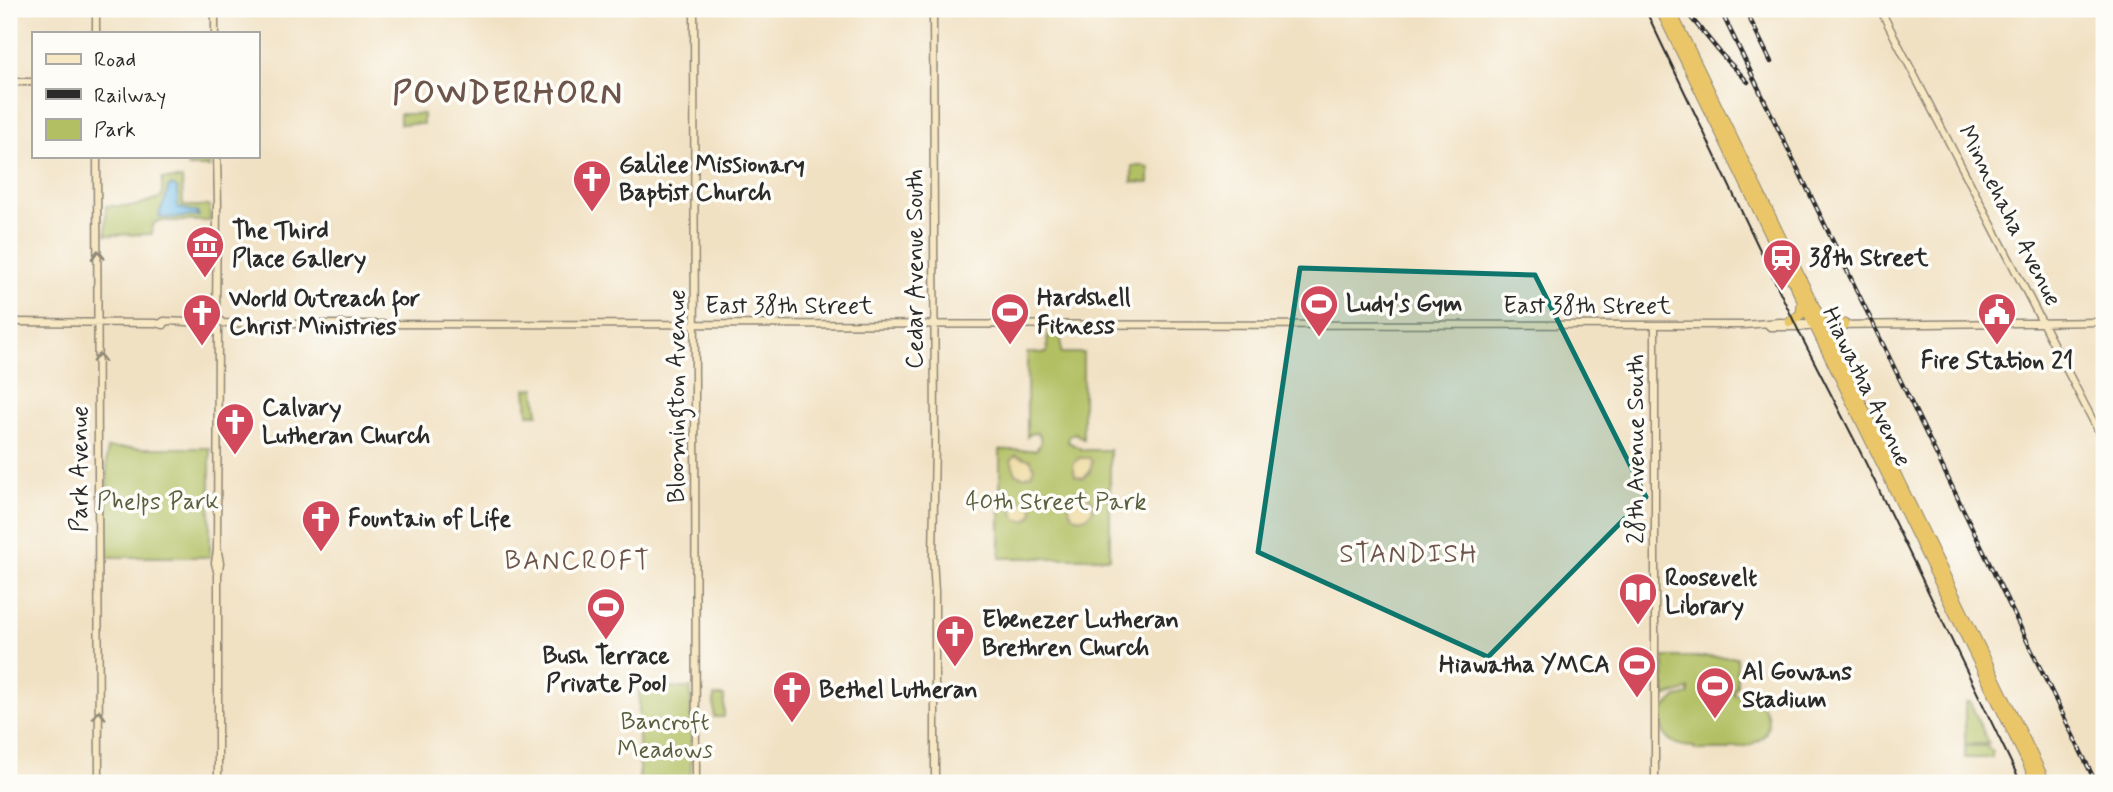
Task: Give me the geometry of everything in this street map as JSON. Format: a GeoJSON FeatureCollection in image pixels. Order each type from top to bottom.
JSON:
{"type":"FeatureCollection","features":[{"type":"Feature","properties":{"kind":"highway","name":"Hiawatha Avenue"},"geometry":{"type":"LineString","coordinates":[[1660,9],[1802,300],[1835,348],[2046,783]]}},
{"type":"Feature","properties":{"kind":"highway","name":"Hiawatha Avenue"},"geometry":{"type":"LineString","coordinates":[[1670,9],[2035,781]]}},
{"type":"Feature","properties":{"kind":"highway"},"geometry":{"type":"LineString","coordinates":[[1790,322],[1801,314],[1802,300]]}},
{"type":"Feature","properties":{"kind":"highway"},"geometry":{"type":"LineString","coordinates":[[1835,348],[1836,334],[1844,324]]}},
{"type":"Feature","properties":{"kind":"street"},"geometry":{"type":"LineString","coordinates":[[96,9],[96,32]]}},
{"type":"Feature","properties":{"kind":"street"},"geometry":{"type":"LineString","coordinates":[[215,9],[215,32]]}},
{"type":"Feature","properties":{"kind":"street","name":"Bloomington Avenue"},"geometry":{"type":"LineString","coordinates":[[694,9],[696,783]]}},
{"type":"Feature","properties":{"kind":"street","name":"Cedar Avenue South"},"geometry":{"type":"LineString","coordinates":[[933,9],[937,561],[935,783]]}},
{"type":"Feature","properties":{"kind":"street","name":"Minnehaha Avenue"},"geometry":{"type":"LineString","coordinates":[[1881,9],[2104,442]]}},
{"type":"Feature","properties":{"kind":"street"},"geometry":{"type":"LineString","coordinates":[[9,82],[32,82]]}},
{"type":"Feature","properties":{"kind":"street","name":"Park Avenue"},"geometry":{"type":"LineString","coordinates":[[97,158],[99,783]]}},
{"type":"Feature","properties":{"kind":"street"},"geometry":{"type":"LineString","coordinates":[[217,158],[218,550],[215,564],[218,575],[218,783]]}},
{"type":"Feature","properties":{"kind":"street","name":"East 38th Street"},"geometry":{"type":"LineString","coordinates":[[9,322],[1655,325],[2104,322]]}},
{"type":"Feature","properties":{"kind":"street","name":"East 38th Street"},"geometry":{"type":"LineString","coordinates":[[1767,324],[1770,327],[1803,327],[1819,324]]}},
{"type":"Feature","properties":{"kind":"street","name":"28th Avenue South"},"geometry":{"type":"LineString","coordinates":[[1655,325],[1655,783]]}},
{"type":"Feature","properties":{"kind":"highlighted area"},"geometry":{"type":"Polygon","coordinates":[[[1300,268],[1535,275],[1646,497],[1488,657],[1258,552],[1300,268]]]}},
{"type":"Feature","properties":{"kind":"green space"},"geometry":{"type":"Polygon","coordinates":[[[400,114],[423,114],[423,124],[400,124],[400,114]]]}},
{"type":"Feature","properties":{"kind":"green space"},"geometry":{"type":"Polygon","coordinates":[[[188,158],[210,158],[210,167],[188,167],[188,158]]]}},
{"type":"Feature","properties":{"kind":"green space"},"geometry":{"type":"Polygon","coordinates":[[[1132,166],[1146,166],[1149,169],[1149,183],[1132,182],[1132,166]]]}},
{"type":"Feature","properties":{"kind":"green space"},"geometry":{"type":"Polygon","coordinates":[[[162,179],[182,179],[183,206],[210,206],[210,221],[157,221],[153,225],[152,234],[106,235],[106,206],[135,206],[162,197],[162,179]]]}},
{"type":"Feature","properties":{"kind":"green space","name":"40th Street Park"},"geometry":{"type":"Polygon","coordinates":[[[1048,328],[1061,328],[1061,353],[1083,353],[1083,439],[1075,433],[1069,436],[1068,442],[1083,450],[1110,450],[1110,558],[1000,558],[1000,450],[1036,450],[1041,443],[1037,433],[1027,437],[1027,353],[1047,353],[1048,328]]]}},
{"type":"Feature","properties":{"kind":"green space"},"geometry":{"type":"Polygon","coordinates":[[[535,388],[538,414],[528,414],[526,389],[535,388]]]}},
{"type":"Feature","properties":{"kind":"green space","name":"Phelps Park"},"geometry":{"type":"Polygon","coordinates":[[[107,448],[210,448],[210,557],[107,557],[107,448]]]}},
{"type":"Feature","properties":{"kind":"green space","name":"Al Gowans Stadium"},"geometry":{"type":"Polygon","coordinates":[[[1664,657],[1737,657],[1737,686],[1734,695],[1757,695],[1767,715],[1767,731],[1752,744],[1730,750],[1695,750],[1694,747],[1672,742],[1662,725],[1664,709],[1677,697],[1689,695],[1689,689],[1664,697],[1664,657]]]}},
{"type":"Feature","properties":{"kind":"green space","name":"Bancroft Meadows"},"geometry":{"type":"Polygon","coordinates":[[[639,688],[691,688],[691,783],[639,783],[639,688]]]}},
{"type":"Feature","properties":{"kind":"green space"},"geometry":{"type":"Polygon","coordinates":[[[714,696],[724,696],[724,717],[714,717],[714,696]]]}},
{"type":"Feature","properties":{"kind":"green space"},"geometry":{"type":"Polygon","coordinates":[[[1965,702],[1970,702],[1989,744],[1965,744],[1965,702]]]}},
{"type":"Feature","properties":{"kind":"green space"},"geometry":{"type":"Polygon","coordinates":[[[1965,746],[1986,746],[1992,751],[1992,758],[1965,758],[1965,746]]]}},
{"type":"Feature","properties":{"kind":"sand"},"geometry":{"type":"Polygon","coordinates":[[[1016,455],[1031,460],[1034,468],[1031,474],[1024,477],[1016,474],[1011,460],[1016,455]]]}},
{"type":"Feature","properties":{"kind":"sand"},"geometry":{"type":"Polygon","coordinates":[[[1079,458],[1089,458],[1092,461],[1090,472],[1083,478],[1075,476],[1073,464],[1079,458]]]}},
{"type":"Feature","properties":{"kind":"sand"},"geometry":{"type":"Polygon","coordinates":[[[1081,494],[1090,497],[1093,506],[1090,515],[1081,518],[1072,515],[1069,506],[1072,497],[1081,494]]]}},
{"type":"Feature","properties":{"kind":"sand"},"geometry":{"type":"Polygon","coordinates":[[[1019,501],[1027,501],[1033,511],[1027,521],[1019,521],[1013,515],[1013,507],[1019,501]]]}},
{"type":"Feature","properties":{"kind":"water"},"geometry":{"type":"Polygon","coordinates":[[[172,185],[177,188],[178,208],[197,212],[199,216],[159,216],[168,188],[172,185]]]}},
{"type":"Feature","properties":{"kind":"tram line"},"geometry":{"type":"LineString","coordinates":[[1645,9],[1801,336],[1857,445],[2021,783]]}},
{"type":"Feature","properties":{"kind":"railway"},"geometry":{"type":"LineString","coordinates":[[1684,9],[1748,82]]}},
{"type":"Feature","properties":{"kind":"railway"},"geometry":{"type":"LineString","coordinates":[[1720,9],[2096,783]]}},
{"type":"Feature","properties":{"kind":"railway"},"geometry":{"type":"LineString","coordinates":[[1745,9],[1771,62]]}},
{"type":"Feature","properties":{"kind":"place","name":"Galilee Missionary Baptist Church"},"geometry":{"type":"Point","coordinates":[592,213]}},
{"type":"Feature","properties":{"kind":"place","name":"The Third Place Gallery"},"geometry":{"type":"Point","coordinates":[205,279]}},
{"type":"Feature","properties":{"kind":"place","name":"38th Street"},"geometry":{"type":"Point","coordinates":[1782,292]}},
{"type":"Feature","properties":{"kind":"place","name":"Ludy's Gym"},"geometry":{"type":"Point","coordinates":[1319,338]}},
{"type":"Feature","properties":{"kind":"place","name":"Hardshell Fitness"},"geometry":{"type":"Point","coordinates":[1010,346]}},
{"type":"Feature","properties":{"kind":"place","name":"Fire Station 21"},"geometry":{"type":"Point","coordinates":[1997,346]}},
{"type":"Feature","properties":{"kind":"place","name":"World Outreach for Christ Ministries"},"geometry":{"type":"Point","coordinates":[202,347]}},
{"type":"Feature","properties":{"kind":"place","name":"Calvary Lutheran Church"},"geometry":{"type":"Point","coordinates":[235,456]}},
{"type":"Feature","properties":{"kind":"place","name":"Fountain of Life"},"geometry":{"type":"Point","coordinates":[321,553]}},
{"type":"Feature","properties":{"kind":"place","name":"Roosevelt Library"},"geometry":{"type":"Point","coordinates":[1638,626]}},
{"type":"Feature","properties":{"kind":"place","name":"Bush Terrace Private Pool"},"geometry":{"type":"Point","coordinates":[606,641]}},
{"type":"Feature","properties":{"kind":"place","name":"Ebenezer Lutheran Brethren Church"},"geometry":{"type":"Point","coordinates":[955,668]}},
{"type":"Feature","properties":{"kind":"place","name":"Hiawatha YMCA"},"geometry":{"type":"Point","coordinates":[1637,699]}},
{"type":"Feature","properties":{"kind":"place","name":"Al Gowans Stadium"},"geometry":{"type":"Point","coordinates":[1715,720]}},
{"type":"Feature","properties":{"kind":"place","name":"Bethel Lutheran"},"geometry":{"type":"Point","coordinates":[792,724]}},
{"type":"Feature","properties":{"kind":"district","name":"POWDERHORN"},"geometry":{"type":"Point","coordinates":[508,94]}},
{"type":"Feature","properties":{"kind":"district","name":"STANDISH"},"geometry":{"type":"Point","coordinates":[1409,555]}},
{"type":"Feature","properties":{"kind":"district","name":"BANCROFT"},"geometry":{"type":"Point","coordinates":[578,562]}}]}
